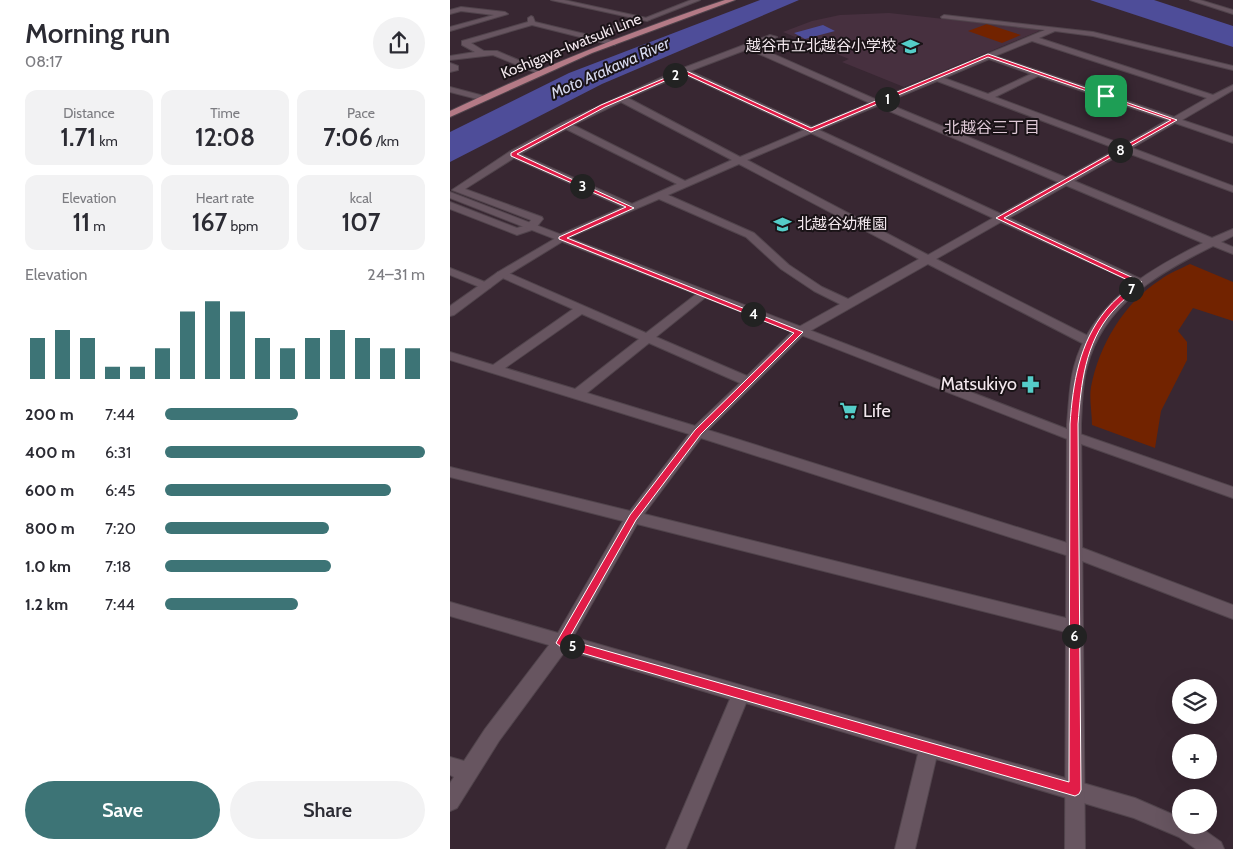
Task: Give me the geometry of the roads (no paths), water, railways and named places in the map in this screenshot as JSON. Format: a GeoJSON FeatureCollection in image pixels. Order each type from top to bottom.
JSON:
{"type":"FeatureCollection","features":[{"type":"Feature","properties":{"kind":"main road","name":"Koshigaya-Iwatsuki Line"},"geometry":{"type":"LineString","coordinates":[[450,114],[539,72],[612,43],[732,0]]}},
{"type":"Feature","properties":{"kind":"street"},"geometry":{"type":"LineString","coordinates":[[554,0],[647,19],[697,0]]}},
{"type":"Feature","properties":{"kind":"street"},"geometry":{"type":"LineString","coordinates":[[1193,0],[1233,12]]}},
{"type":"Feature","properties":{"kind":"street"},"geometry":{"type":"LineString","coordinates":[[450,12],[461,9],[505,14],[450,29]]}},
{"type":"Feature","properties":{"kind":"street"},"geometry":{"type":"LineString","coordinates":[[595,38],[637,16]]}},
{"type":"Feature","properties":{"kind":"street"},"geometry":{"type":"LineString","coordinates":[[944,18],[1093,34],[1233,68]]}},
{"type":"Feature","properties":{"kind":"street"},"geometry":{"type":"LineString","coordinates":[[483,52],[465,43],[531,21],[612,43]]}},
{"type":"Feature","properties":{"kind":"street"},"geometry":{"type":"LineString","coordinates":[[450,312],[502,274],[561,238],[740,160],[1054,29]]}},
{"type":"Feature","properties":{"kind":"street"},"geometry":{"type":"LineString","coordinates":[[450,205],[517,232],[531,226],[538,219],[457,190],[512,154],[565,125],[684,71],[773,37]]}},
{"type":"Feature","properties":{"kind":"street"},"geometry":{"type":"LineString","coordinates":[[1031,38],[1214,98]]}},
{"type":"Feature","properties":{"kind":"street"},"geometry":{"type":"LineString","coordinates":[[750,46],[878,102],[1233,251]]}},
{"type":"Feature","properties":{"kind":"street"},"geometry":{"type":"LineString","coordinates":[[450,58],[483,52],[494,53],[539,72]]}},
{"type":"Feature","properties":{"kind":"street"},"geometry":{"type":"LineString","coordinates":[[988,56],[1233,140]]}},
{"type":"Feature","properties":{"kind":"street"},"geometry":{"type":"LineString","coordinates":[[450,65],[455,68],[450,70]]}},
{"type":"Feature","properties":{"kind":"street"},"geometry":{"type":"LineString","coordinates":[[684,71],[1139,282]]}},
{"type":"Feature","properties":{"kind":"street"},"geometry":{"type":"LineString","coordinates":[[989,97],[1038,73]]}},
{"type":"Feature","properties":{"kind":"street"},"geometry":{"type":"LineString","coordinates":[[938,78],[1233,189]]}},
{"type":"Feature","properties":{"kind":"street"},"geometry":{"type":"LineString","coordinates":[[450,89],[481,98]]}},
{"type":"Feature","properties":{"kind":"street"},"geometry":{"type":"LineString","coordinates":[[450,801],[459,769],[561,643],[633,518],[698,432],[799,332],[1065,181],[1231,90]]}},
{"type":"Feature","properties":{"kind":"street"},"geometry":{"type":"LineString","coordinates":[[621,98],[926,259],[1090,342]]}},
{"type":"Feature","properties":{"kind":"street"},"geometry":{"type":"LineString","coordinates":[[565,125],[684,184]]}},
{"type":"Feature","properties":{"kind":"street"},"geometry":{"type":"LineString","coordinates":[[512,154],[631,208]]}},
{"type":"Feature","properties":{"kind":"street"},"geometry":{"type":"LineString","coordinates":[[659,195],[750,235],[785,267],[818,289],[849,304]]}},
{"type":"Feature","properties":{"kind":"street"},"geometry":{"type":"LineString","coordinates":[[450,196],[1075,438],[1233,493]]}},
{"type":"Feature","properties":{"kind":"street"},"geometry":{"type":"LineString","coordinates":[[1075,849],[1075,438],[1077,383],[1083,359],[1090,342],[1109,311],[1139,282],[1233,232]]}},
{"type":"Feature","properties":{"kind":"street"},"geometry":{"type":"LineString","coordinates":[[450,271],[486,286]]}},
{"type":"Feature","properties":{"kind":"street"},"geometry":{"type":"LineString","coordinates":[[502,274],[748,382]]}},
{"type":"Feature","properties":{"kind":"street"},"geometry":{"type":"LineString","coordinates":[[577,394],[703,294]]}},
{"type":"Feature","properties":{"kind":"street"},"geometry":{"type":"LineString","coordinates":[[495,370],[581,309]]}},
{"type":"Feature","properties":{"kind":"street"},"geometry":{"type":"LineString","coordinates":[[450,356],[577,394],[1074,551],[1233,612]]}},
{"type":"Feature","properties":{"kind":"street"},"geometry":{"type":"LineString","coordinates":[[450,472],[1074,627]]}},
{"type":"Feature","properties":{"kind":"street"},"geometry":{"type":"LineString","coordinates":[[450,609],[561,643],[1135,808],[1186,830],[1214,849]]}},
{"type":"Feature","properties":{"kind":"street"},"geometry":{"type":"LineString","coordinates":[[676,849],[741,694]]}},
{"type":"Feature","properties":{"kind":"street"},"geometry":{"type":"LineString","coordinates":[[905,849],[929,748]]}},
{"type":"Feature","properties":{"kind":"water","name":"Moto Arakawa River"},"geometry":{"type":"Polygon","coordinates":[[[760,0],[799,0],[602,84],[450,162],[450,132],[569,73],[760,0]]]}},
{"type":"Feature","properties":{"kind":"water"},"geometry":{"type":"Polygon","coordinates":[[[1090,0],[1154,0],[1233,26],[1233,47],[1090,0]]]}},
{"type":"Feature","properties":{"kind":"water"},"geometry":{"type":"Polygon","coordinates":[[[823,25],[835,31],[805,39],[794,33],[823,25]]]}},
{"type":"Feature","properties":{"kind":"place","name":"越谷市立北越谷小学校"},"geometry":{"type":"Point","coordinates":[910,46]}},
{"type":"Feature","properties":{"kind":"place","name":"北越谷幼稚園"},"geometry":{"type":"Point","coordinates":[783,224]}},
{"type":"Feature","properties":{"kind":"place","name":"Matsukiyo"},"geometry":{"type":"Point","coordinates":[1031,384]}},
{"type":"Feature","properties":{"kind":"place","name":"Life"},"geometry":{"type":"Point","coordinates":[849,411]}},
{"type":"Feature","properties":{"kind":"district","name":"北越谷三丁目"},"geometry":{"type":"Point","coordinates":[992,127]}}]}
